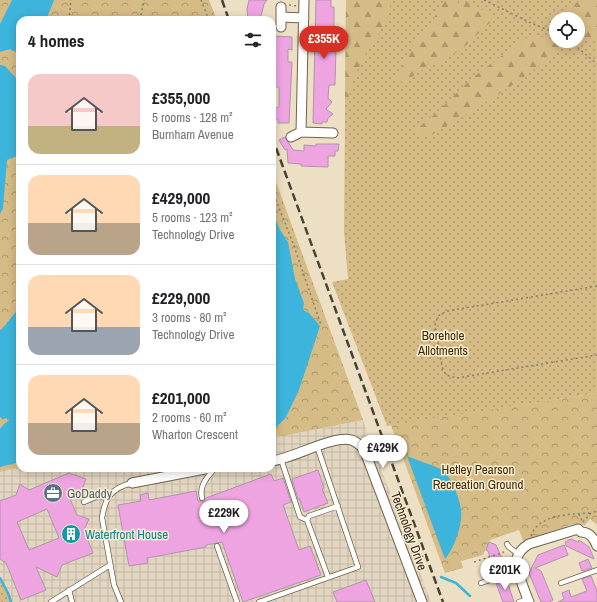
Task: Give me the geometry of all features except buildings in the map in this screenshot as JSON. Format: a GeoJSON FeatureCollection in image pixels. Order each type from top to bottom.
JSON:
{"type":"FeatureCollection","features":[{"type":"Feature","properties":{"kind":"street"},"geometry":{"type":"LineString","coordinates":[[301,132],[304,3]]}},
{"type":"Feature","properties":{"kind":"street"},"geometry":{"type":"LineString","coordinates":[[281,6],[281,27]]}},
{"type":"Feature","properties":{"kind":"street"},"geometry":{"type":"LineString","coordinates":[[281,17],[304,18]]}},
{"type":"Feature","properties":{"kind":"street"},"geometry":{"type":"LineString","coordinates":[[291,136],[301,132],[333,133]]}},
{"type":"Feature","properties":{"kind":"street","name":"Technology Drive"},"geometry":{"type":"LineString","coordinates":[[276,460],[296,455],[338,439],[345,439],[357,443],[364,449],[422,602]]}},
{"type":"Feature","properties":{"kind":"street"},"geometry":{"type":"LineString","coordinates":[[132,483],[189,472]]}},
{"type":"Feature","properties":{"kind":"street"},"geometry":{"type":"LineString","coordinates":[[525,601],[515,552],[530,544],[582,527],[590,534],[597,546]]}},
{"type":"Feature","properties":{"kind":"lane"},"geometry":{"type":"LineString","coordinates":[[259,602],[358,567],[317,446]]}},
{"type":"Feature","properties":{"kind":"lane"},"geometry":{"type":"LineString","coordinates":[[276,460],[300,517],[307,520],[328,577]]}},
{"type":"Feature","properties":{"kind":"lane"},"geometry":{"type":"LineString","coordinates":[[202,498],[200,491],[212,472]]}},
{"type":"Feature","properties":{"kind":"lane"},"geometry":{"type":"LineString","coordinates":[[121,602],[114,585],[102,518],[104,508],[110,494],[123,485],[132,483]]}},
{"type":"Feature","properties":{"kind":"lane"},"geometry":{"type":"LineString","coordinates":[[84,502],[98,496],[108,498]]}},
{"type":"Feature","properties":{"kind":"lane"},"geometry":{"type":"LineString","coordinates":[[307,520],[309,516],[338,506]]}},
{"type":"Feature","properties":{"kind":"lane"},"geometry":{"type":"LineString","coordinates":[[507,544],[515,552]]}},
{"type":"Feature","properties":{"kind":"lane"},"geometry":{"type":"LineString","coordinates":[[217,546],[237,602]]}},
{"type":"Feature","properties":{"kind":"lane"},"geometry":{"type":"LineString","coordinates":[[50,602],[110,564]]}},
{"type":"Feature","properties":{"kind":"lane"},"geometry":{"type":"LineString","coordinates":[[481,583],[518,570]]}},
{"type":"Feature","properties":{"kind":"lane"},"geometry":{"type":"LineString","coordinates":[[561,583],[597,570]]}},
{"type":"Feature","properties":{"kind":"lane"},"geometry":{"type":"LineString","coordinates":[[69,590],[72,602]]}},
{"type":"Feature","properties":{"kind":"path"},"geometry":{"type":"LineString","coordinates":[[69,16],[71,0]]}},
{"type":"Feature","properties":{"kind":"path"},"geometry":{"type":"LineString","coordinates":[[141,16],[144,0]]}},
{"type":"Feature","properties":{"kind":"path"},"geometry":{"type":"LineString","coordinates":[[201,0],[207,16]]}},
{"type":"Feature","properties":{"kind":"path"},"geometry":{"type":"LineString","coordinates":[[484,0],[549,30]]}},
{"type":"Feature","properties":{"kind":"path"},"geometry":{"type":"LineString","coordinates":[[281,6],[304,3]]}},
{"type":"Feature","properties":{"kind":"path"},"geometry":{"type":"LineString","coordinates":[[578,48],[597,64]]}},
{"type":"Feature","properties":{"kind":"path"},"geometry":{"type":"LineString","coordinates":[[276,200],[294,246],[321,326]]}},
{"type":"Feature","properties":{"kind":"path"},"geometry":{"type":"LineString","coordinates":[[597,286],[447,311],[438,316],[435,325],[442,367],[446,375],[456,378],[597,355]]}},
{"type":"Feature","properties":{"kind":"path"},"geometry":{"type":"LineString","coordinates":[[530,544],[531,533],[538,524],[548,520],[597,511]]}},
{"type":"Feature","properties":{"kind":"path"},"geometry":{"type":"LineString","coordinates":[[582,527],[591,513]]}},
{"type":"Feature","properties":{"kind":"path"},"geometry":{"type":"LineString","coordinates":[[579,514],[582,527]]}},
{"type":"Feature","properties":{"kind":"path"},"geometry":{"type":"LineString","coordinates":[[474,562],[515,552]]}},
{"type":"Feature","properties":{"kind":"shaded area"},"geometry":{"type":"Polygon","coordinates":[[[363,420],[431,602],[10,602],[8,593],[0,579],[0,472],[16,468],[16,472],[276,472],[276,437],[363,420]]]}},
{"type":"Feature","properties":{"kind":"green space"},"geometry":{"type":"Polygon","coordinates":[[[0,0],[209,0],[215,16],[16,16],[16,468],[0,472],[0,0]]]}},
{"type":"Feature","properties":{"kind":"green space","name":"Borehole Allotments"},"geometry":{"type":"Polygon","coordinates":[[[346,0],[597,0],[597,393],[387,426],[332,282],[348,279],[344,231],[346,0]]]}},
{"type":"Feature","properties":{"kind":"green space"},"geometry":{"type":"Polygon","coordinates":[[[346,0],[392,0],[385,23],[368,50],[353,79],[347,104],[345,102],[346,0]]]}},
{"type":"Feature","properties":{"kind":"green space"},"geometry":{"type":"Polygon","coordinates":[[[444,0],[458,0],[458,8],[468,1],[495,18],[464,47],[440,63],[429,65],[406,81],[397,83],[396,79],[402,72],[406,58],[419,37],[424,36],[444,0]]]}},
{"type":"Feature","properties":{"kind":"green space"},"geometry":{"type":"Polygon","coordinates":[[[580,0],[597,0],[597,37],[593,39],[585,38],[585,12],[564,12],[580,0]]]}},
{"type":"Feature","properties":{"kind":"green space"},"geometry":{"type":"Polygon","coordinates":[[[532,34],[549,38],[549,48],[562,49],[510,87],[430,136],[418,134],[415,130],[434,115],[473,77],[532,34]]]}},
{"type":"Feature","properties":{"kind":"green space"},"geometry":{"type":"Polygon","coordinates":[[[276,182],[363,420],[276,437],[276,182]]]}},
{"type":"Feature","properties":{"kind":"green space","name":"Hetley Pearson Recreation Ground"},"geometry":{"type":"Polygon","coordinates":[[[597,393],[597,525],[590,519],[585,525],[573,524],[523,541],[519,530],[490,540],[483,555],[461,561],[463,568],[445,573],[391,425],[597,393]]]}},
{"type":"Feature","properties":{"kind":"green space"},"geometry":{"type":"Polygon","coordinates":[[[0,579],[8,593],[10,602],[0,602],[0,579]]]}},
{"type":"Feature","properties":{"kind":"water"},"geometry":{"type":"Polygon","coordinates":[[[12,0],[54,0],[48,16],[16,16],[16,52],[10,49],[0,52],[0,24],[12,0]]]}},
{"type":"Feature","properties":{"kind":"water"},"geometry":{"type":"Polygon","coordinates":[[[0,65],[5,66],[16,78],[16,156],[7,160],[3,208],[0,214],[0,65]]]}},
{"type":"Feature","properties":{"kind":"water"},"geometry":{"type":"Polygon","coordinates":[[[276,220],[280,230],[288,242],[295,279],[304,303],[303,310],[309,313],[320,326],[299,390],[286,417],[276,428],[276,220]]]}},
{"type":"Feature","properties":{"kind":"water"},"geometry":{"type":"Polygon","coordinates":[[[16,312],[16,463],[0,467],[0,429],[9,420],[8,418],[3,419],[0,417],[0,330],[16,312]]]}},
{"type":"Feature","properties":{"kind":"water"},"geometry":{"type":"Polygon","coordinates":[[[407,456],[444,471],[453,484],[460,505],[461,522],[455,543],[445,559],[407,456]]]}},
{"type":"Feature","properties":{"kind":"waterway"},"geometry":{"type":"LineString","coordinates":[[441,577],[456,583],[470,596]]}},
{"type":"Feature","properties":{"kind":"waterway"},"geometry":{"type":"LineString","coordinates":[[0,578],[11,602]]}},
{"type":"Feature","properties":{"kind":"railway"},"geometry":{"type":"LineString","coordinates":[[222,0],[228,16]]}},
{"type":"Feature","properties":{"kind":"railway"},"geometry":{"type":"LineString","coordinates":[[276,148],[443,602]]}},
{"type":"Feature","properties":{"kind":"place","name":"GoDaddy"},"geometry":{"type":"Point","coordinates":[53,493]}},
{"type":"Feature","properties":{"kind":"place","name":"Waterfront House"},"geometry":{"type":"Point","coordinates":[71,534]}}]}
